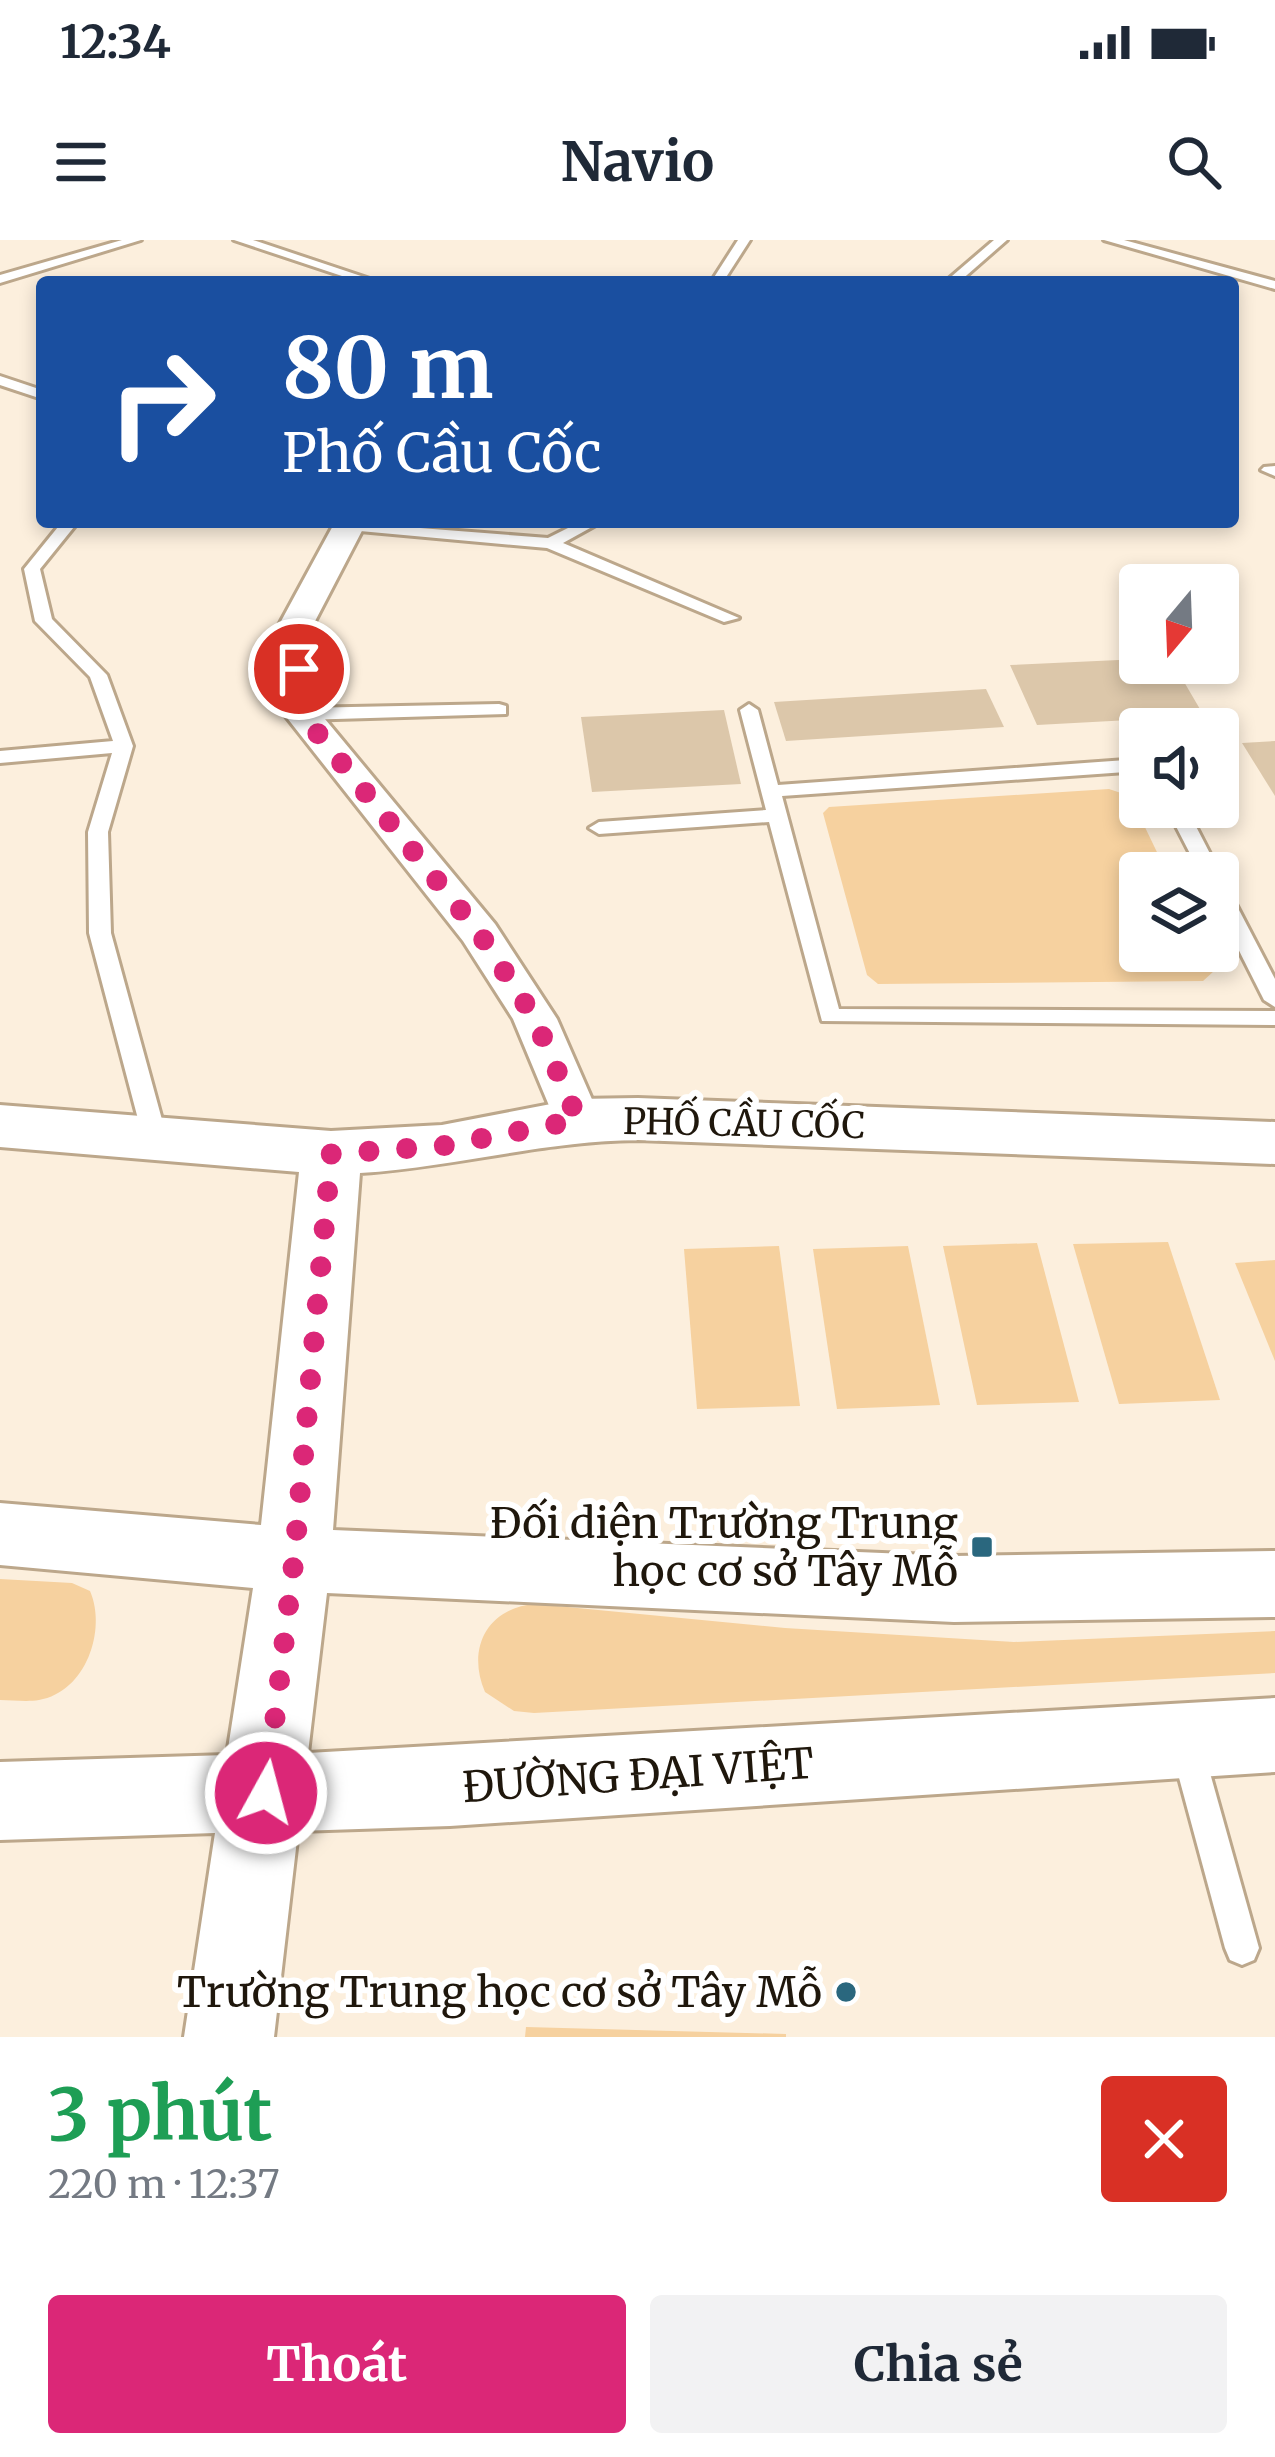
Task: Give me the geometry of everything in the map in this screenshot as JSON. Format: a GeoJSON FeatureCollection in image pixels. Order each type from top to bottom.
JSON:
{"type":"FeatureCollection","features":[{"type":"Feature","properties":{"kind":"street"},"geometry":{"type":"LineString","coordinates":[[348,528],[296,625],[302,714],[480,934],[535,1019],[578,1120]]}},
{"type":"Feature","properties":{"kind":"street","name":"PHỐ CẦU CỐC"},"geometry":{"type":"LineString","coordinates":[[0,1126],[331,1154],[442,1146],[578,1120],[1275,1143]]}},
{"type":"Feature","properties":{"kind":"street"},"geometry":{"type":"LineString","coordinates":[[229,2037],[266,1793],[294,1560],[331,1154]]}},
{"type":"Feature","properties":{"kind":"street"},"geometry":{"type":"LineString","coordinates":[[0,1534],[294,1560],[954,1589],[1275,1584]]}},
{"type":"Feature","properties":{"kind":"street","name":"ĐƯỜNG ĐẠI VIỆT"},"geometry":{"type":"LineString","coordinates":[[0,1801],[450,1787],[1275,1735]]}},
{"type":"Feature","properties":{"kind":"lane"},"geometry":{"type":"LineString","coordinates":[[0,279],[135,240]]}},
{"type":"Feature","properties":{"kind":"lane"},"geometry":{"type":"LineString","coordinates":[[240,240],[354,276]]}},
{"type":"Feature","properties":{"kind":"lane"},"geometry":{"type":"LineString","coordinates":[[721,276],[744,240]]}},
{"type":"Feature","properties":{"kind":"lane"},"geometry":{"type":"LineString","coordinates":[[958,276],[1001,240]]}},
{"type":"Feature","properties":{"kind":"lane"},"geometry":{"type":"LineString","coordinates":[[1110,240],[1275,285]]}},
{"type":"Feature","properties":{"kind":"lane"},"geometry":{"type":"LineString","coordinates":[[1239,286],[1246,277]]}},
{"type":"Feature","properties":{"kind":"lane"},"geometry":{"type":"LineString","coordinates":[[0,380],[36,393]]}},
{"type":"Feature","properties":{"kind":"lane"},"geometry":{"type":"LineString","coordinates":[[65,528],[32,569],[44,621],[98,675],[124,746],[98,832],[100,933],[155,1138]]}},
{"type":"Feature","properties":{"kind":"lane"},"geometry":{"type":"LineString","coordinates":[[383,528],[550,543],[730,618]]}},
{"type":"Feature","properties":{"kind":"lane"},"geometry":{"type":"LineString","coordinates":[[550,543],[581,528]]}},
{"type":"Feature","properties":{"kind":"lane"},"geometry":{"type":"LineString","coordinates":[[302,714],[499,710]]}},
{"type":"Feature","properties":{"kind":"lane"},"geometry":{"type":"LineString","coordinates":[[749,710],[830,1016],[1275,1018]]}},
{"type":"Feature","properties":{"kind":"lane"},"geometry":{"type":"LineString","coordinates":[[0,757],[124,746]]}},
{"type":"Feature","properties":{"kind":"lane"},"geometry":{"type":"LineString","coordinates":[[770,791],[1119,766]]}},
{"type":"Feature","properties":{"kind":"lane"},"geometry":{"type":"LineString","coordinates":[[598,828],[777,815]]}},
{"type":"Feature","properties":{"kind":"lane"},"geometry":{"type":"LineString","coordinates":[[1239,931],[1275,1000]]}},
{"type":"Feature","properties":{"kind":"lane"},"geometry":{"type":"LineString","coordinates":[[1185,1739],[1242,1948]]}},
{"type":"Feature","properties":{"kind":"shaded area"},"geometry":{"type":"Polygon","coordinates":[[[1109,789],[1119,792],[1119,828],[1145,828],[1157,852],[1119,852],[1119,972],[1213,972],[1203,981],[878,984],[867,975],[823,813],[829,807],[1109,789]]]}},
{"type":"Feature","properties":{"kind":"shaded area"},"geometry":{"type":"Polygon","coordinates":[[[1168,1242],[1220,1400],[1119,1404],[1073,1244],[1168,1242]]]}},
{"type":"Feature","properties":{"kind":"shaded area"},"geometry":{"type":"Polygon","coordinates":[[[1037,1243],[1079,1402],[977,1405],[943,1246],[1037,1243]]]}},
{"type":"Feature","properties":{"kind":"shaded area"},"geometry":{"type":"Polygon","coordinates":[[[779,1246],[800,1406],[697,1409],[684,1249],[779,1246]]]}},
{"type":"Feature","properties":{"kind":"shaded area"},"geometry":{"type":"Polygon","coordinates":[[[908,1246],[940,1405],[837,1409],[813,1249],[908,1246]]]}},
{"type":"Feature","properties":{"kind":"shaded area"},"geometry":{"type":"Polygon","coordinates":[[[1275,1260],[1275,1361],[1235,1263],[1275,1260]]]}},
{"type":"Feature","properties":{"kind":"shaded area"},"geometry":{"type":"Polygon","coordinates":[[[0,1579],[72,1583],[90,1591],[95,1607],[94,1641],[80,1672],[55,1695],[34,1701],[0,1700],[0,1579]]]}},
{"type":"Feature","properties":{"kind":"shaded area"},"geometry":{"type":"Polygon","coordinates":[[[536,1604],[785,1628],[1014,1642],[1275,1631],[1275,1673],[514,1711],[485,1692],[480,1646],[485,1633],[505,1613],[536,1604]]]}},
{"type":"Feature","properties":{"kind":"shaded area"},"geometry":{"type":"Polygon","coordinates":[[[526,2027],[786,2034],[786,2037],[525,2037],[526,2027]]]}},
{"type":"Feature","properties":{"kind":"building"},"geometry":{"type":"Polygon","coordinates":[[[1119,660],[1119,684],[1185,684],[1199,708],[1119,708],[1119,721],[1037,725],[1010,665],[1119,660]]]}},
{"type":"Feature","properties":{"kind":"building"},"geometry":{"type":"Polygon","coordinates":[[[986,689],[1004,727],[786,741],[774,702],[986,689]]]}},
{"type":"Feature","properties":{"kind":"building"},"geometry":{"type":"Polygon","coordinates":[[[724,710],[741,784],[592,792],[581,717],[724,710]]]}},
{"type":"Feature","properties":{"kind":"building"},"geometry":{"type":"Polygon","coordinates":[[[1275,741],[1275,796],[1242,743],[1275,741]]]}},
{"type":"Feature","properties":{"kind":"place","name":"Đối diện Trường Trung học cơ sở Tây Mỗ"},"geometry":{"type":"Point","coordinates":[982,1547]}},
{"type":"Feature","properties":{"kind":"place","name":"Trường Trung học cơ sở Tây Mỗ"},"geometry":{"type":"Point","coordinates":[846,1992]}},
{"type":"Feature","properties":{"kind":"route"},"geometry":{"type":"LineString","coordinates":[[266,1793],[294,1560],[331,1154],[442,1146],[578,1120],[535,1019],[480,934],[302,714],[299,669]]}}]}
